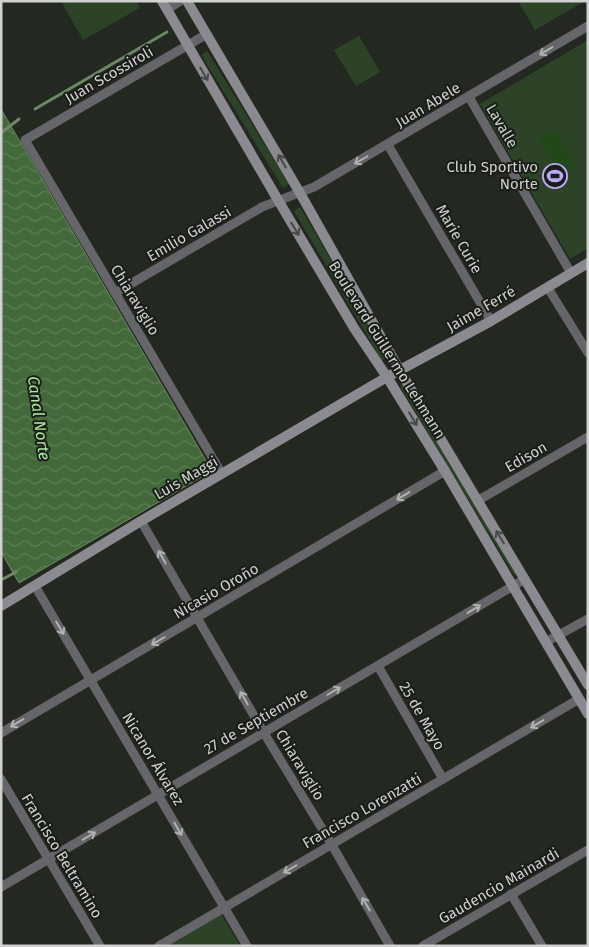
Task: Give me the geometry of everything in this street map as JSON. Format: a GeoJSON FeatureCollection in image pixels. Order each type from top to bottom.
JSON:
{"type":"FeatureCollection","features":[{"type":"Feature","properties":{"kind":"main road","name":"Boulevard Guillermo Lehmann"},"geometry":{"type":"LineString","coordinates":[[187,1],[300,193],[400,371],[588,685]]}},
{"type":"Feature","properties":{"kind":"main road","name":"Boulevard Guillermo Lehmann"},"geometry":{"type":"LineString","coordinates":[[164,6],[354,328],[387,377],[445,471],[588,714]]}},
{"type":"Feature","properties":{"kind":"main road","name":"Jaime Ferré"},"geometry":{"type":"LineString","coordinates":[[387,377],[491,321],[588,263]]}},
{"type":"Feature","properties":{"kind":"main road","name":"Luis Maggi"},"geometry":{"type":"LineString","coordinates":[[1,606],[141,521],[387,377]]}},
{"type":"Feature","properties":{"kind":"street"},"geometry":{"type":"LineString","coordinates":[[164,6],[180,1]]}},
{"type":"Feature","properties":{"kind":"street","name":"Juan Abele"},"geometry":{"type":"LineString","coordinates":[[278,200],[314,187],[588,26]]}},
{"type":"Feature","properties":{"kind":"street","name":"Juan Scossiroli"},"geometry":{"type":"LineString","coordinates":[[25,140],[207,34]]}},
{"type":"Feature","properties":{"kind":"street","name":"Lavalle"},"geometry":{"type":"LineString","coordinates":[[469,96],[571,273]]}},
{"type":"Feature","properties":{"kind":"street","name":"Chiaraviglio"},"geometry":{"type":"LineString","coordinates":[[25,140],[222,474]]}},
{"type":"Feature","properties":{"kind":"street","name":"Marie Curie"},"geometry":{"type":"LineString","coordinates":[[388,145],[491,321]]}},
{"type":"Feature","properties":{"kind":"street","name":"Emilio Galassi"},"geometry":{"type":"LineString","coordinates":[[115,293],[262,207],[278,200]]}},
{"type":"Feature","properties":{"kind":"street"},"geometry":{"type":"LineString","coordinates":[[548,288],[588,353]]}},
{"type":"Feature","properties":{"kind":"street","name":"Edison"},"geometry":{"type":"LineString","coordinates":[[477,501],[588,437]]}},
{"type":"Feature","properties":{"kind":"street","name":"Nicasio Oroño"},"geometry":{"type":"LineString","coordinates":[[1,733],[445,471]]}},
{"type":"Feature","properties":{"kind":"street","name":"Chiaraviglio"},"geometry":{"type":"LineString","coordinates":[[141,521],[390,946]]}},
{"type":"Feature","properties":{"kind":"street","name":"27 de Septiembre"},"geometry":{"type":"LineString","coordinates":[[1,887],[525,579]]}},
{"type":"Feature","properties":{"kind":"street","name":"Nicanor Álvarez"},"geometry":{"type":"LineString","coordinates":[[35,586],[247,946]]}},
{"type":"Feature","properties":{"kind":"street"},"geometry":{"type":"LineString","coordinates":[[546,642],[588,619]]}},
{"type":"Feature","properties":{"kind":"street","name":"25 de Mayo"},"geometry":{"type":"LineString","coordinates":[[378,666],[443,779]]}},
{"type":"Feature","properties":{"kind":"street","name":"Francisco Lorenzatti"},"geometry":{"type":"LineString","coordinates":[[159,946],[579,699]]}},
{"type":"Feature","properties":{"kind":"street","name":"Francisco Beltramino"},"geometry":{"type":"LineString","coordinates":[[1,779],[100,946]]}},
{"type":"Feature","properties":{"kind":"street","name":"Gaudencio Mainardi"},"geometry":{"type":"LineString","coordinates":[[423,946],[588,850]]}},
{"type":"Feature","properties":{"kind":"street"},"geometry":{"type":"LineString","coordinates":[[511,894],[542,946]]}},
{"type":"Feature","properties":{"kind":"shaded area"},"geometry":{"type":"Polygon","coordinates":[[[61,1],[136,1],[140,8],[83,40],[61,1]]]}},
{"type":"Feature","properties":{"kind":"shaded area"},"geometry":{"type":"Polygon","coordinates":[[[518,1],[585,1],[535,30],[518,1]]]}},
{"type":"Feature","properties":{"kind":"shaded area"},"geometry":{"type":"Polygon","coordinates":[[[359,36],[380,72],[356,86],[334,50],[359,36]]]}},
{"type":"Feature","properties":{"kind":"shaded area","name":"Club Sportivo Norte"},"geometry":{"type":"Polygon","coordinates":[[[588,40],[588,248],[570,259],[480,104],[588,40]]]}},
{"type":"Feature","properties":{"kind":"shaded area"},"geometry":{"type":"Polygon","coordinates":[[[207,51],[289,184],[283,188],[201,55],[207,51]]]}},
{"type":"Feature","properties":{"kind":"shaded area"},"geometry":{"type":"Polygon","coordinates":[[[300,207],[388,357],[382,361],[294,211],[300,207]]]}},
{"type":"Feature","properties":{"kind":"shaded area"},"geometry":{"type":"Polygon","coordinates":[[[403,385],[516,574],[514,575],[400,386],[403,385]]]}},
{"type":"Feature","properties":{"kind":"shaded area"},"geometry":{"type":"Polygon","coordinates":[[[221,914],[240,946],[168,946],[221,914]]]}},
{"type":"Feature","properties":{"kind":"water"},"geometry":{"type":"Polygon","coordinates":[[[1,109],[212,471],[19,583],[1,552],[1,109]]]}},
{"type":"Feature","properties":{"kind":"building"},"geometry":{"type":"Polygon","coordinates":[[[556,129],[576,168],[560,176],[540,138],[556,129]]]}},
{"type":"Feature","properties":{"kind":"waterway","name":"Canal Norte"},"geometry":{"type":"LineString","coordinates":[[35,109],[167,32]]}},
{"type":"Feature","properties":{"kind":"waterway","name":"Canal Norte"},"geometry":{"type":"LineString","coordinates":[[1,133],[19,119]]}},
{"type":"Feature","properties":{"kind":"waterway","name":"Canal Norte"},"geometry":{"type":"LineString","coordinates":[[1,580],[16,572]]}},
{"type":"Feature","properties":{"kind":"place","name":"Club Sportivo Norte"},"geometry":{"type":"Point","coordinates":[555,176]}}]}
